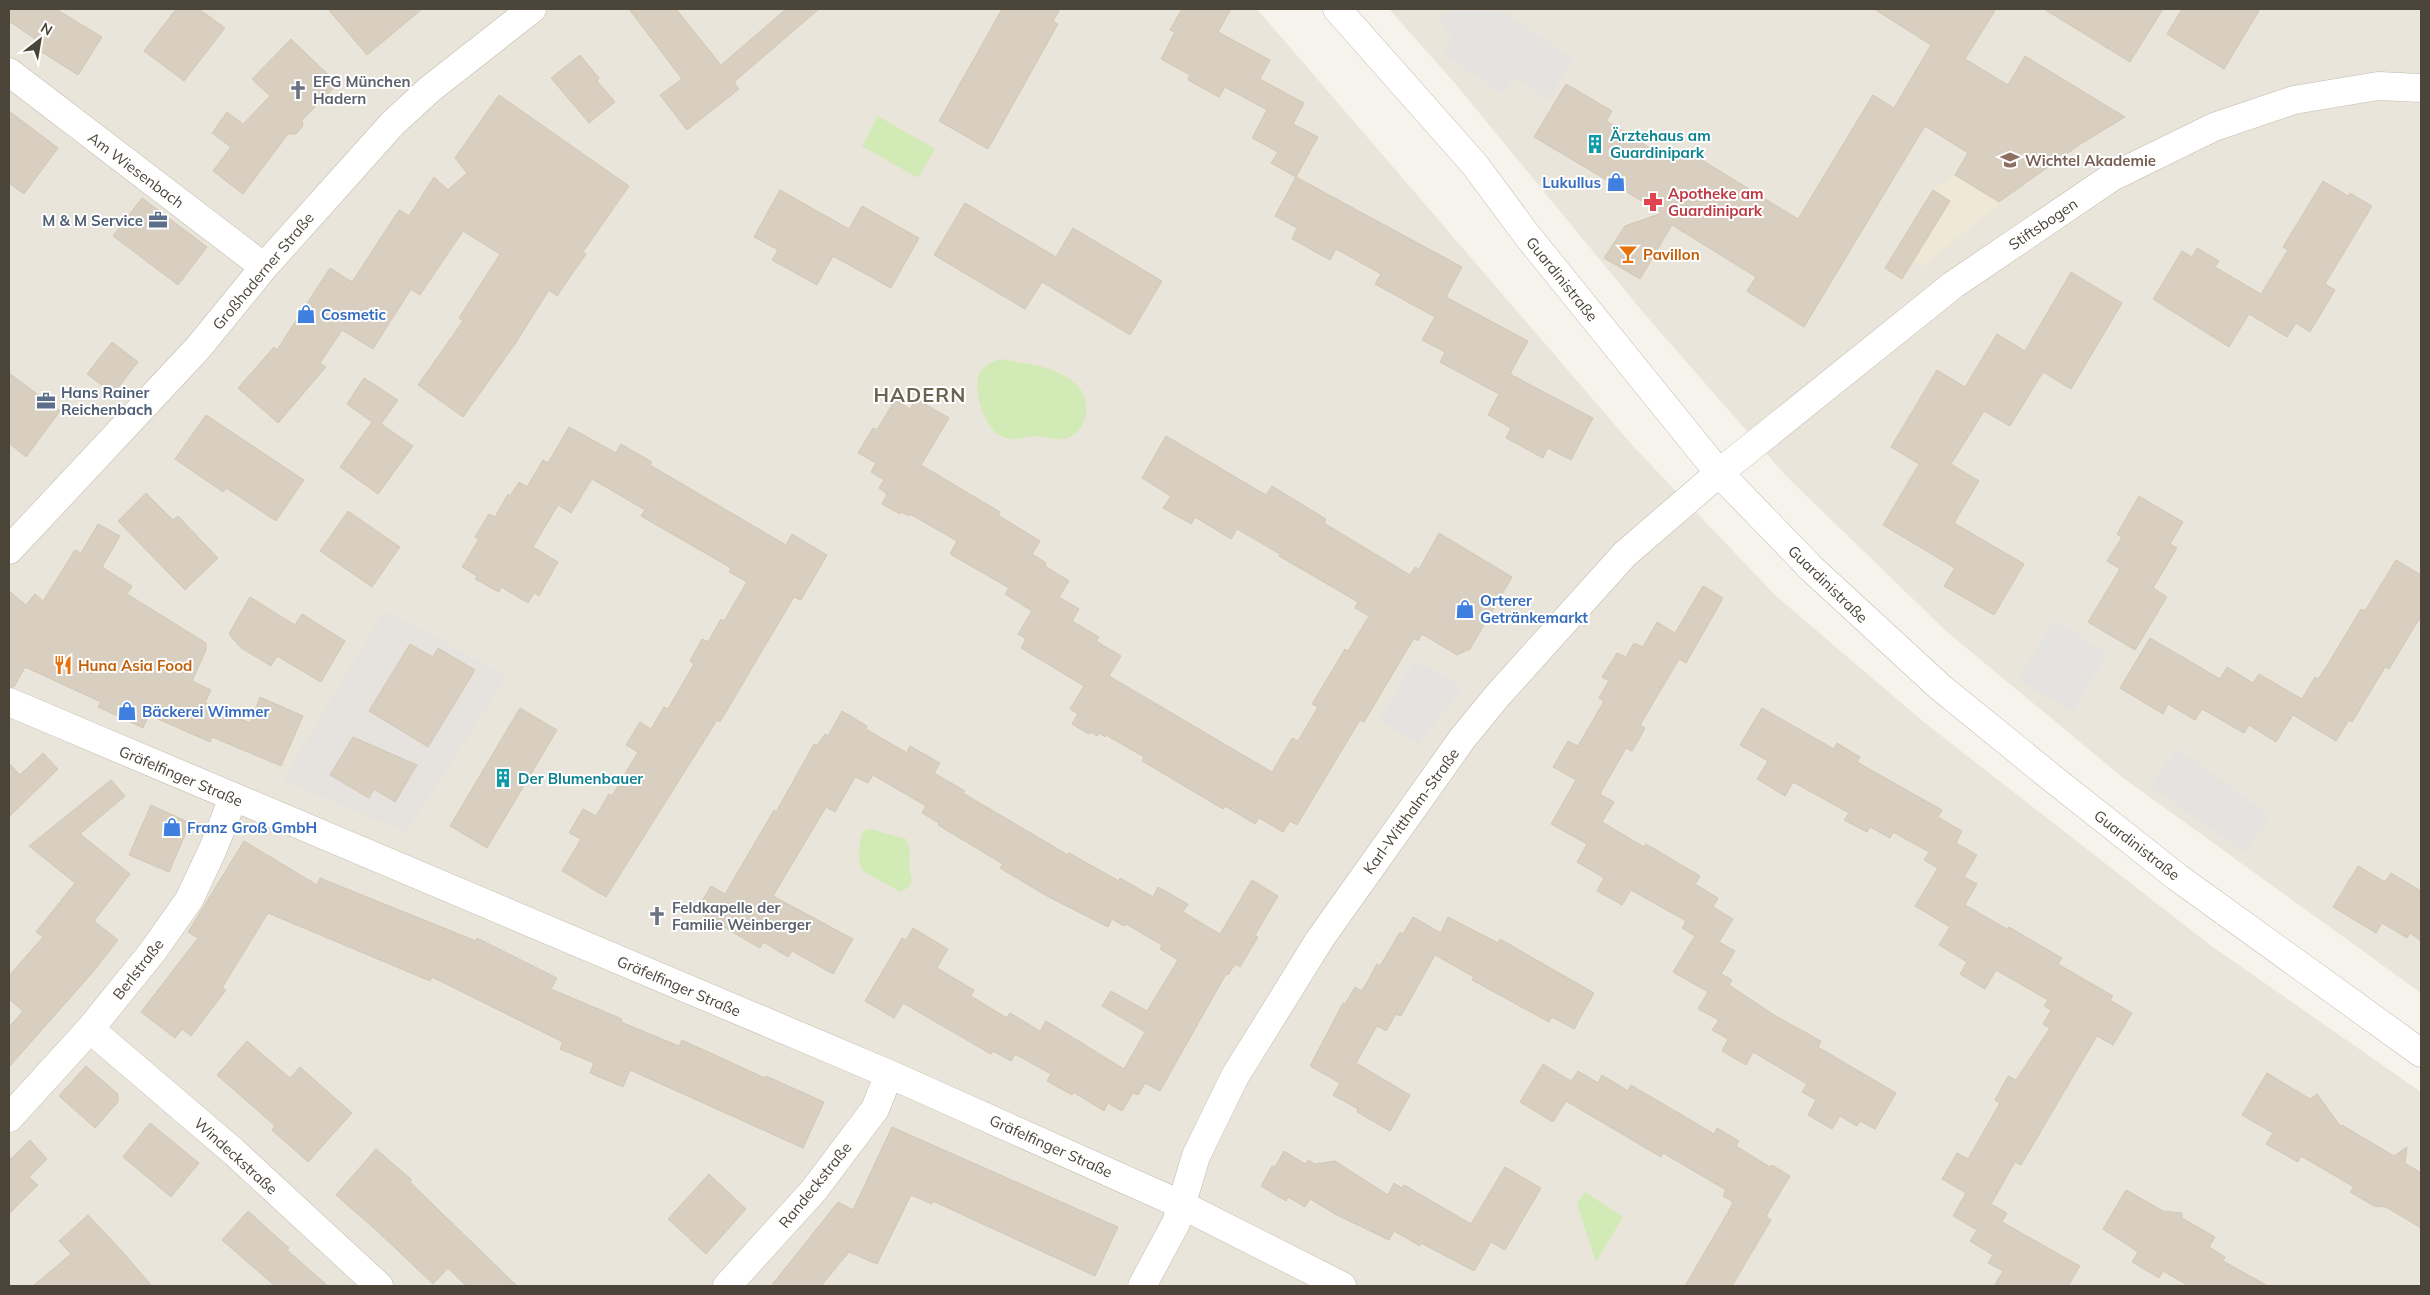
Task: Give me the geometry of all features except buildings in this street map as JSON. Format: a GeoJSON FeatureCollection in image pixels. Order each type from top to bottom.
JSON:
{"type":"FeatureCollection","features":[{"type":"Feature","properties":{"kind":"street","name":"Großhaderner Straße"},"geometry":{"type":"LineString","coordinates":[[9,550],[198,348],[264,267],[394,123],[430,89],[532,9]]}},
{"type":"Feature","properties":{"kind":"street","name":"Guardinistraße"},"geometry":{"type":"LineString","coordinates":[[1337,9],[1475,165],[1526,234],[1719,473],[1812,570],[1964,708],[2177,877],[2421,1052]]}},
{"type":"Feature","properties":{"kind":"street","name":"Am Wiesenbach"},"geometry":{"type":"LineString","coordinates":[[9,72],[264,267]]}},
{"type":"Feature","properties":{"kind":"street","name":"Stiftsbogen"},"geometry":{"type":"LineString","coordinates":[[1719,473],[1953,286],[2112,177],[2214,127],[2294,100],[2378,86],[2421,88]]}},
{"type":"Feature","properties":{"kind":"street","name":"Karl-Witthalm-Straße"},"geometry":{"type":"LineString","coordinates":[[1142,1286],[1167,1243],[1182,1204],[1196,1156],[1235,1076],[1340,910],[1462,739],[1498,694],[1625,554],[1719,473]]}},
{"type":"Feature","properties":{"kind":"street","name":"Gräfelfinger Straße"},"geometry":{"type":"LineString","coordinates":[[9,702],[889,1074],[1182,1204],[1342,1286]]}},
{"type":"Feature","properties":{"kind":"street","name":"Berlstraße"},"geometry":{"type":"LineString","coordinates":[[9,1118],[90,1029],[153,951],[189,900],[213,849],[233,798]]}},
{"type":"Feature","properties":{"kind":"street","name":"Windeckstraße"},"geometry":{"type":"LineString","coordinates":[[90,1029],[234,1152],[379,1286]]}},
{"type":"Feature","properties":{"kind":"street","name":"Randeckstraße"},"geometry":{"type":"LineString","coordinates":[[727,1286],[814,1190],[875,1109],[889,1074]]}},
{"type":"Feature","properties":{"kind":"shaded area"},"geometry":{"type":"Polygon","coordinates":[[[9,9],[1257,9],[1633,446],[1776,596],[1925,723],[2210,945],[2421,1092],[2421,1286],[9,1286],[9,9]]]}},
{"type":"Feature","properties":{"kind":"shaded area"},"geometry":{"type":"Polygon","coordinates":[[[1389,9],[2421,9],[2421,993],[2122,777],[1946,631],[1786,476],[1642,311],[1453,81],[1389,9]]]}},
{"type":"Feature","properties":{"kind":"shaded area"},"geometry":{"type":"Polygon","coordinates":[[[1449,9],[1499,9],[1574,59],[1548,100],[1514,77],[1502,94],[1442,53],[1453,38],[1439,23],[1449,9]]]}},
{"type":"Feature","properties":{"kind":"shaded area","name":"Wichtel Akademie"},"geometry":{"type":"Polygon","coordinates":[[[2025,56],[2125,117],[2079,145],[2031,178],[1922,267],[1914,260],[1950,202],[1933,190],[1955,175],[2025,56]]]}},
{"type":"Feature","properties":{"kind":"shaded area"},"geometry":{"type":"Polygon","coordinates":[[[385,610],[507,676],[406,832],[283,781],[385,610]]]}},
{"type":"Feature","properties":{"kind":"shaded area"},"geometry":{"type":"Polygon","coordinates":[[[2054,620],[2108,653],[2072,712],[2018,680],[2054,620]]]}},
{"type":"Feature","properties":{"kind":"shaded area"},"geometry":{"type":"Polygon","coordinates":[[[1415,659],[1463,688],[1418,744],[1379,720],[1415,659]]]}},
{"type":"Feature","properties":{"kind":"shaded area"},"geometry":{"type":"Polygon","coordinates":[[[2177,748],[2271,816],[2245,853],[2150,786],[2177,748]]]}},
{"type":"Feature","properties":{"kind":"green space"},"geometry":{"type":"Polygon","coordinates":[[[878,116],[935,149],[918,178],[862,146],[878,116]]]}},
{"type":"Feature","properties":{"kind":"green space"},"geometry":{"type":"Polygon","coordinates":[[[1001,359],[1059,372],[1075,383],[1084,397],[1086,405],[1086,413],[1081,427],[1064,439],[1034,436],[1014,439],[1006,438],[995,432],[981,408],[977,389],[980,373],[984,367],[1001,359]]]}},
{"type":"Feature","properties":{"kind":"green space"},"geometry":{"type":"Polygon","coordinates":[[[870,829],[906,839],[910,850],[909,866],[912,880],[909,887],[900,892],[863,871],[859,861],[859,846],[863,831],[870,829]]]}},
{"type":"Feature","properties":{"kind":"green space"},"geometry":{"type":"Polygon","coordinates":[[[1585,1192],[1623,1217],[1596,1262],[1577,1204],[1585,1192]]]}},
{"type":"Feature","properties":{"kind":"place","name":"EFG München Hadern"},"geometry":{"type":"Point","coordinates":[298,90]}},
{"type":"Feature","properties":{"kind":"place","name":"Ärztehaus am Guardinipark"},"geometry":{"type":"Point","coordinates":[1595,144]}},
{"type":"Feature","properties":{"kind":"place","name":"Wichtel Akademie"},"geometry":{"type":"Point","coordinates":[2010,160]}},
{"type":"Feature","properties":{"kind":"place","name":"Lukullus"},"geometry":{"type":"Point","coordinates":[1616,182]}},
{"type":"Feature","properties":{"kind":"place","name":"Apotheke am Guardinipark"},"geometry":{"type":"Point","coordinates":[1653,202]}},
{"type":"Feature","properties":{"kind":"place","name":"M & M Service"},"geometry":{"type":"Point","coordinates":[158,220]}},
{"type":"Feature","properties":{"kind":"place","name":"Pavillon"},"geometry":{"type":"Point","coordinates":[1628,254]}},
{"type":"Feature","properties":{"kind":"place","name":"Cosmetic"},"geometry":{"type":"Point","coordinates":[306,314]}},
{"type":"Feature","properties":{"kind":"place","name":"Hans Rainer Reichenbach"},"geometry":{"type":"Point","coordinates":[46,401]}},
{"type":"Feature","properties":{"kind":"place","name":"Orterer Getränkemarkt"},"geometry":{"type":"Point","coordinates":[1465,609]}},
{"type":"Feature","properties":{"kind":"place","name":"Huna Asia Food"},"geometry":{"type":"Point","coordinates":[63,665]}},
{"type":"Feature","properties":{"kind":"place","name":"Bäckerei Wimmer"},"geometry":{"type":"Point","coordinates":[127,711]}},
{"type":"Feature","properties":{"kind":"place","name":"Der Blumenbauer"},"geometry":{"type":"Point","coordinates":[503,778]}},
{"type":"Feature","properties":{"kind":"place","name":"Franz Groß GmbH"},"geometry":{"type":"Point","coordinates":[172,827]}},
{"type":"Feature","properties":{"kind":"place","name":"Feldkapelle der Familie Weinberger"},"geometry":{"type":"Point","coordinates":[657,916]}},
{"type":"Feature","properties":{"kind":"district","name":"HADERN"},"geometry":{"type":"Point","coordinates":[920,394]}}]}
